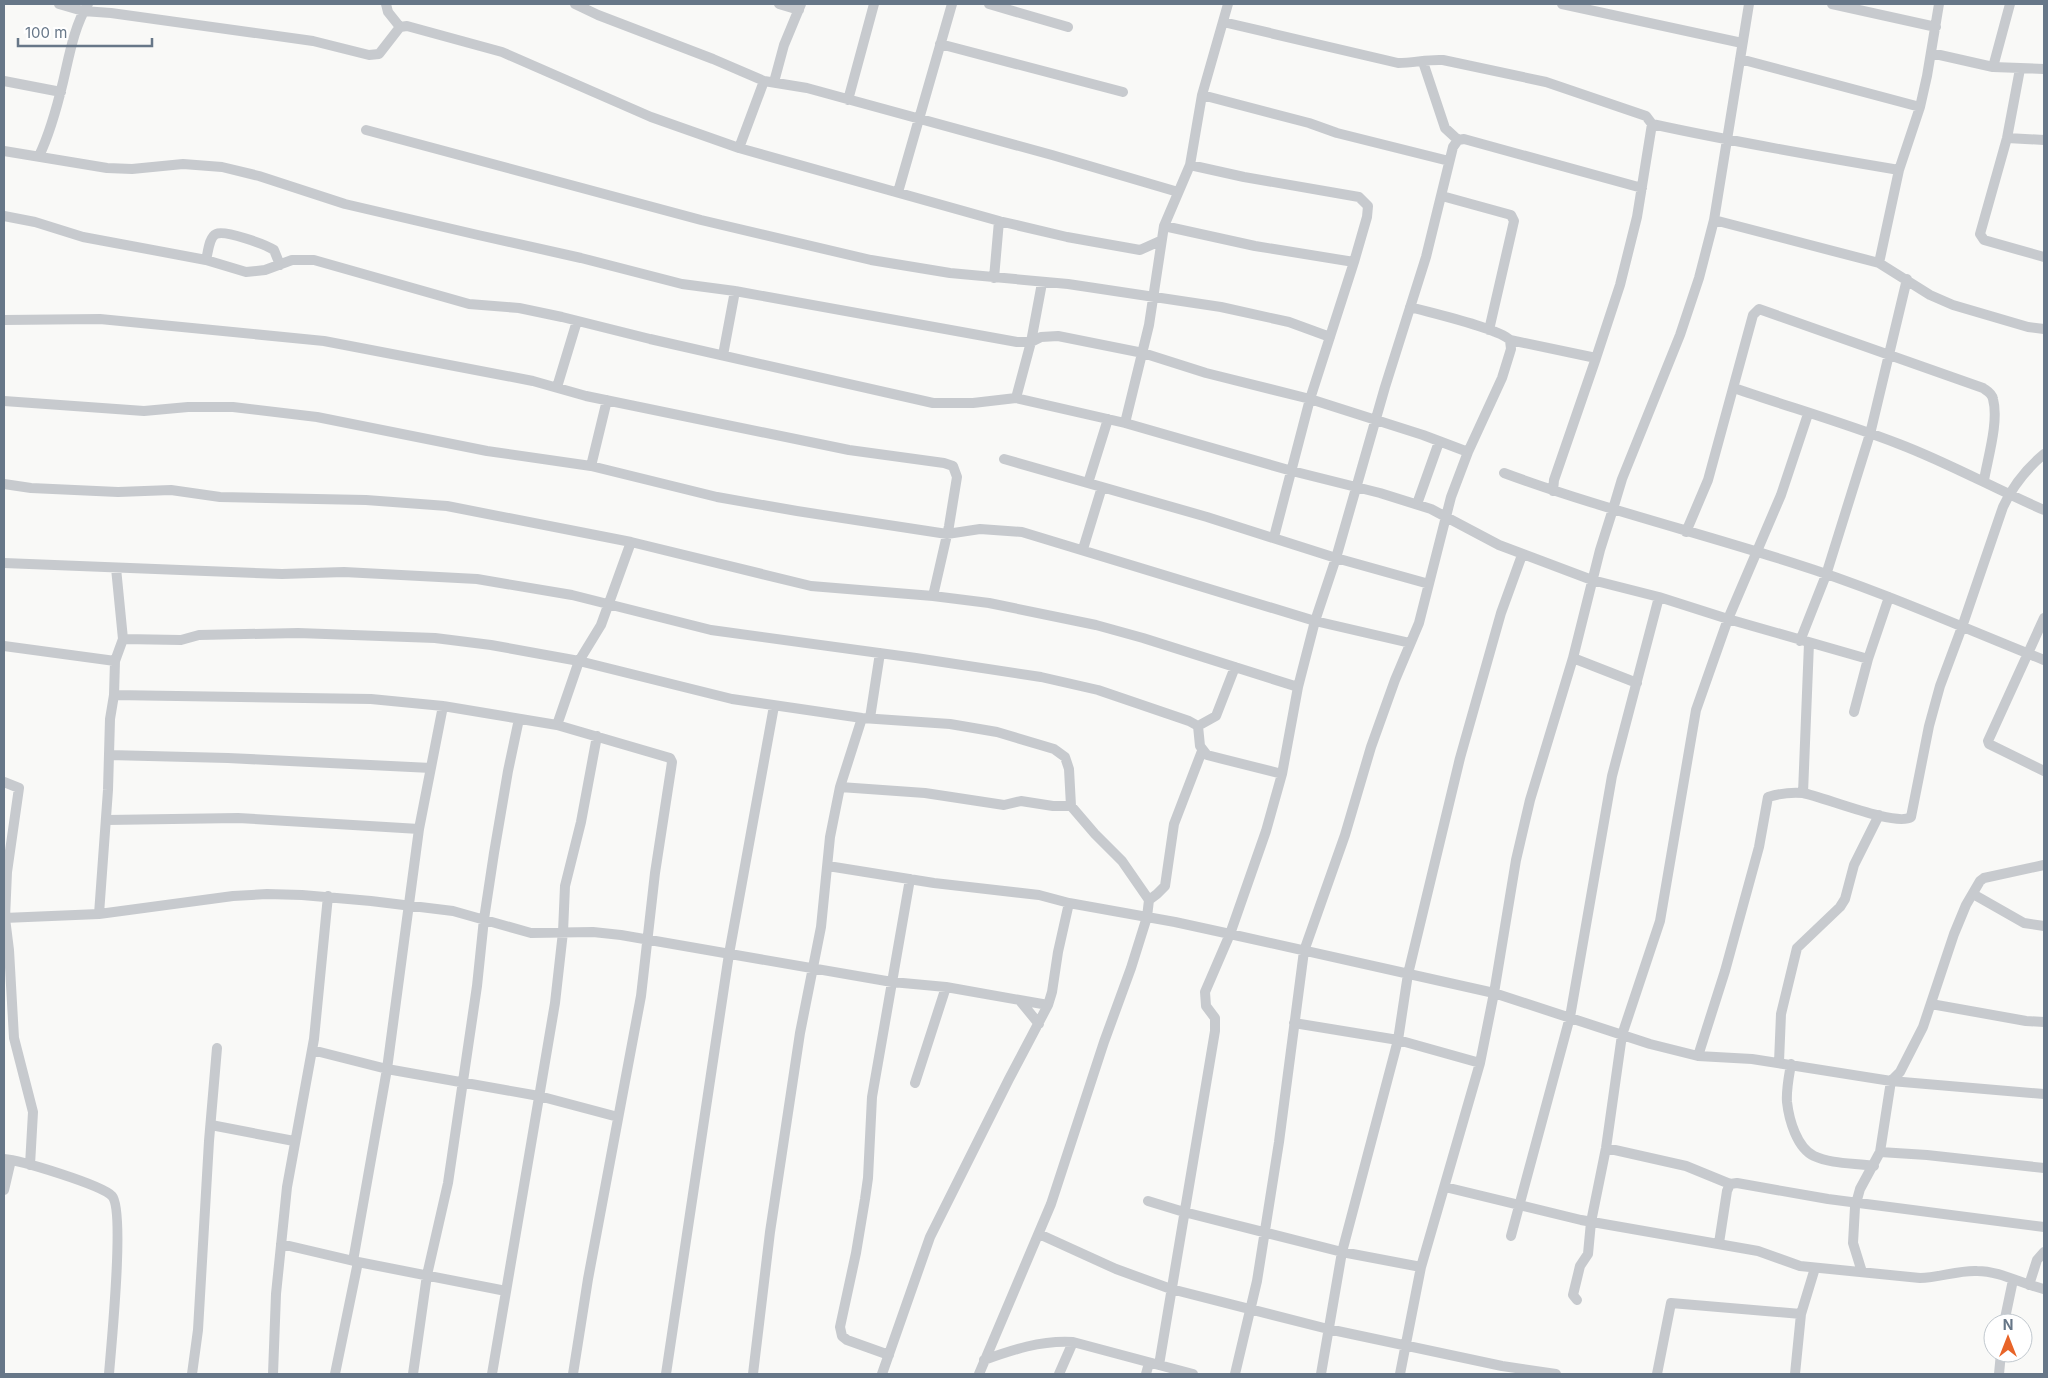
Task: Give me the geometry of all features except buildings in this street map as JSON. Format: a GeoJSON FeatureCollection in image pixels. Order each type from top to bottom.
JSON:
{"type":"FeatureCollection","features":[{"type":"Feature","properties":{"kind":"street"},"geometry":{"type":"LineString","coordinates":[[59,4],[313,41],[369,55],[379,54],[400,27],[407,26],[502,52],[651,117],[739,148],[999,221],[1129,249],[1140,250],[1160,241]]}},
{"type":"Feature","properties":{"kind":"street"},"geometry":{"type":"LineString","coordinates":[[386,4],[388,12],[400,27]]}},
{"type":"Feature","properties":{"kind":"street"},"geometry":{"type":"LineString","coordinates":[[575,4],[598,15],[769,81],[791,84],[1052,155],[1178,192]]}},
{"type":"Feature","properties":{"kind":"street"},"geometry":{"type":"LineString","coordinates":[[739,148],[800,7],[779,4]]}},
{"type":"Feature","properties":{"kind":"street"},"geometry":{"type":"LineString","coordinates":[[848,100],[874,4]]}},
{"type":"Feature","properties":{"kind":"street"},"geometry":{"type":"LineString","coordinates":[[898,192],[952,4]]}},
{"type":"Feature","properties":{"kind":"street"},"geometry":{"type":"LineString","coordinates":[[989,4],[1068,27]]}},
{"type":"Feature","properties":{"kind":"street"},"geometry":{"type":"LineString","coordinates":[[1125,424],[1143,353],[1154,298],[1160,241],[1164,226],[1190,165],[1202,94],[1228,4]]}},
{"type":"Feature","properties":{"kind":"street"},"geometry":{"type":"LineString","coordinates":[[1562,4],[1742,43]]}},
{"type":"Feature","properties":{"kind":"street"},"geometry":{"type":"LineString","coordinates":[[1400,1374],[1421,1267],[1480,1063],[1494,993],[1516,860],[1530,800],[1573,658],[1592,580],[1622,480],[1680,335],[1699,278],[1714,220],[1750,4]]}},
{"type":"Feature","properties":{"kind":"street"},"geometry":{"type":"LineString","coordinates":[[1832,4],[1936,27]]}},
{"type":"Feature","properties":{"kind":"street"},"geometry":{"type":"LineString","coordinates":[[1879,263],[1899,170],[1920,107],[1939,4]]}},
{"type":"Feature","properties":{"kind":"street"},"geometry":{"type":"LineString","coordinates":[[1993,67],[2010,4]]}},
{"type":"Feature","properties":{"kind":"street"},"geometry":{"type":"LineString","coordinates":[[39,156],[48,138],[70,53],[86,8]]}},
{"type":"Feature","properties":{"kind":"street"},"geometry":{"type":"LineString","coordinates":[[1223,22],[1398,63],[1443,60],[1546,82],[1646,116],[1652,124],[1728,141],[1796,151],[1899,170]]}},
{"type":"Feature","properties":{"kind":"street"},"geometry":{"type":"LineString","coordinates":[[940,44],[1123,92]]}},
{"type":"Feature","properties":{"kind":"street"},"geometry":{"type":"LineString","coordinates":[[1931,54],[1993,67],[2044,69]]}},
{"type":"Feature","properties":{"kind":"street"},"geometry":{"type":"LineString","coordinates":[[1740,59],[1920,107]]}},
{"type":"Feature","properties":{"kind":"street"},"geometry":{"type":"LineString","coordinates":[[1423,62],[1445,128],[1458,140]]}},
{"type":"Feature","properties":{"kind":"street"},"geometry":{"type":"LineString","coordinates":[[2020,69],[2007,138],[1980,234],[1984,240],[2044,257]]}},
{"type":"Feature","properties":{"kind":"street"},"geometry":{"type":"LineString","coordinates":[[4,81],[61,92]]}},
{"type":"Feature","properties":{"kind":"street"},"geometry":{"type":"LineString","coordinates":[[1202,94],[1308,123],[1337,133],[1449,161]]}},
{"type":"Feature","properties":{"kind":"street"},"geometry":{"type":"LineString","coordinates":[[1553,491],[1554,480],[1620,285],[1637,217],[1652,124]]}},
{"type":"Feature","properties":{"kind":"street"},"geometry":{"type":"LineString","coordinates":[[366,130],[701,220],[870,260],[950,273],[1068,284],[1257,314],[1289,322],[1330,337]]}},
{"type":"Feature","properties":{"kind":"street"},"geometry":{"type":"LineString","coordinates":[[2007,138],[2044,140]]}},
{"type":"Feature","properties":{"kind":"street"},"geometry":{"type":"LineString","coordinates":[[1146,1374],[1154,1364],[1171,1289],[1215,1031],[1215,1018],[1206,1006],[1205,992],[1230,934],[1266,831],[1282,774],[1298,687],[1315,621],[1336,558],[1426,257],[1453,147],[1458,140],[1464,139],[1642,188]]}},
{"type":"Feature","properties":{"kind":"street"},"geometry":{"type":"LineString","coordinates":[[4,151],[107,168],[132,169],[184,164],[222,166],[345,204],[581,258],[682,284],[735,290],[1008,340],[1031,342],[1041,337],[1058,336],[1143,353],[1206,373],[1310,399],[1468,452]]}},
{"type":"Feature","properties":{"kind":"street"},"geometry":{"type":"LineString","coordinates":[[1190,165],[1244,177],[1359,197],[1368,206],[1367,217],[1354,262],[1310,399],[1274,537]]}},
{"type":"Feature","properties":{"kind":"street"},"geometry":{"type":"LineString","coordinates":[[1442,196],[1511,215],[1514,221],[1489,330]]}},
{"type":"Feature","properties":{"kind":"street"},"geometry":{"type":"LineString","coordinates":[[4,216],[35,222],[83,237],[206,260],[246,272],[265,270],[302,259],[314,260],[468,304],[519,308],[650,340],[933,403],[973,403],[1016,398],[1125,424],[1417,504],[1445,515],[1484,538],[1522,556],[1592,580],[1658,597],[1868,660]]}},
{"type":"Feature","properties":{"kind":"street"},"geometry":{"type":"LineString","coordinates":[[1714,220],[1879,263],[1930,296],[2028,327],[2044,329]]}},
{"type":"Feature","properties":{"kind":"street"},"geometry":{"type":"LineString","coordinates":[[994,278],[999,221]]}},
{"type":"Feature","properties":{"kind":"street"},"geometry":{"type":"LineString","coordinates":[[1164,226],[1255,246],[1354,262]]}},
{"type":"Feature","properties":{"kind":"street"},"geometry":{"type":"LineString","coordinates":[[206,260],[212,238],[216,234],[224,234],[266,245],[274,250],[280,265]]}},
{"type":"Feature","properties":{"kind":"street"},"geometry":{"type":"LineString","coordinates":[[1803,793],[1805,642],[1870,434],[1907,280]]}},
{"type":"Feature","properties":{"kind":"street"},"geometry":{"type":"LineString","coordinates":[[1016,398],[1031,342],[1042,283]]}},
{"type":"Feature","properties":{"kind":"street"},"geometry":{"type":"LineString","coordinates":[[723,355],[735,290]]}},
{"type":"Feature","properties":{"kind":"street"},"geometry":{"type":"LineString","coordinates":[[1410,307],[1489,330],[1510,340],[1596,358]]}},
{"type":"Feature","properties":{"kind":"street"},"geometry":{"type":"LineString","coordinates":[[1686,532],[1708,480],[1753,315],[1759,309],[1990,392],[1993,398],[1994,418],[1984,480]]}},
{"type":"Feature","properties":{"kind":"street"},"geometry":{"type":"LineString","coordinates":[[4,320],[100,319],[324,341],[533,381],[607,400],[849,450],[944,463],[953,466],[957,477],[933,596]]}},
{"type":"Feature","properties":{"kind":"street"},"geometry":{"type":"LineString","coordinates":[[557,387],[578,321]]}},
{"type":"Feature","properties":{"kind":"street"},"geometry":{"type":"LineString","coordinates":[[1235,1374],[1257,1281],[1279,1142],[1304,951],[1345,835],[1371,747],[1410,643],[1420,624],[1445,515],[1468,452],[1502,378],[1511,349],[1510,340]]}},
{"type":"Feature","properties":{"kind":"street"},"geometry":{"type":"LineString","coordinates":[[1734,388],[1870,434],[1984,480],[2009,495],[2044,510]]}},
{"type":"Feature","properties":{"kind":"street"},"geometry":{"type":"LineString","coordinates":[[591,466],[607,400]]}},
{"type":"Feature","properties":{"kind":"street"},"geometry":{"type":"LineString","coordinates":[[4,401],[144,411],[197,407],[233,407],[274,412],[348,422],[487,452],[591,466],[750,503],[947,534],[980,528],[1022,532],[1315,621],[1410,643]]}},
{"type":"Feature","properties":{"kind":"street"},"geometry":{"type":"LineString","coordinates":[[1578,1300],[1573,1295],[1580,1266],[1588,1254],[1591,1222],[1606,1148],[1622,1035],[1660,921],[1685,785],[1689,743],[1696,710],[1728,619],[1781,495],[1808,414]]}},
{"type":"Feature","properties":{"kind":"street"},"geometry":{"type":"LineString","coordinates":[[1088,483],[1108,420]]}},
{"type":"Feature","properties":{"kind":"street"},"geometry":{"type":"LineString","coordinates":[[1417,504],[1439,442]]}},
{"type":"Feature","properties":{"kind":"street"},"geometry":{"type":"LineString","coordinates":[[1698,1056],[1725,971],[1757,855],[1768,797],[1803,793],[1879,815],[1906,820],[1911,817],[1929,726],[1940,686],[1984,561],[2009,495],[2027,468],[2044,454]]}},
{"type":"Feature","properties":{"kind":"street"},"geometry":{"type":"LineString","coordinates":[[1004,459],[1429,584]]}},
{"type":"Feature","properties":{"kind":"street"},"geometry":{"type":"LineString","coordinates":[[1504,473],[1553,491],[1826,575],[1889,597],[2044,660]]}},
{"type":"Feature","properties":{"kind":"street"},"geometry":{"type":"LineString","coordinates":[[4,484],[118,492],[171,490],[220,497],[366,500],[447,506],[630,542],[811,586],[933,596],[989,603],[1096,624],[1298,687]]}},
{"type":"Feature","properties":{"kind":"street"},"geometry":{"type":"LineString","coordinates":[[1083,549],[1102,487]]}},
{"type":"Feature","properties":{"kind":"street"},"geometry":{"type":"LineString","coordinates":[[557,724],[580,661],[601,625],[630,542]]}},
{"type":"Feature","properties":{"kind":"street"},"geometry":{"type":"LineString","coordinates":[[1321,1374],[1342,1252],[1398,1040],[1408,974],[1460,758],[1501,613],[1522,556]]}},
{"type":"Feature","properties":{"kind":"street"},"geometry":{"type":"LineString","coordinates":[[4,563],[282,574],[344,572],[450,577],[542,589],[609,603],[712,630],[1041,677],[1098,690],[1189,721],[1198,726]]}},
{"type":"Feature","properties":{"kind":"street"},"geometry":{"type":"LineString","coordinates":[[99,914],[107,820],[110,719],[114,695],[115,661],[123,639],[116,568]]}},
{"type":"Feature","properties":{"kind":"street"},"geometry":{"type":"LineString","coordinates":[[1511,1236],[1570,1017],[1612,776],[1658,597]]}},
{"type":"Feature","properties":{"kind":"street"},"geometry":{"type":"LineString","coordinates":[[1854,712],[1868,660],[1889,597]]}},
{"type":"Feature","properties":{"kind":"street"},"geometry":{"type":"LineString","coordinates":[[2044,618],[1988,741],[1989,744],[2044,771]]}},
{"type":"Feature","properties":{"kind":"street"},"geometry":{"type":"LineString","coordinates":[[123,639],[181,640],[192,636],[232,634],[378,635],[435,638],[580,661],[732,699],[866,718],[969,727],[997,732],[1054,749],[1066,757],[1069,769],[1071,806],[1122,861],[1149,900],[1147,917],[1040,1234],[978,1374]]}},
{"type":"Feature","properties":{"kind":"street"},"geometry":{"type":"LineString","coordinates":[[4,646],[115,661]]}},
{"type":"Feature","properties":{"kind":"street"},"geometry":{"type":"LineString","coordinates":[[753,1374],[773,1214],[800,1033],[821,927],[830,837],[840,787],[866,718],[880,653]]}},
{"type":"Feature","properties":{"kind":"street"},"geometry":{"type":"LineString","coordinates":[[1573,658],[1636,683]]}},
{"type":"Feature","properties":{"kind":"street"},"geometry":{"type":"LineString","coordinates":[[1198,726],[1216,716],[1234,667]]}},
{"type":"Feature","properties":{"kind":"street"},"geometry":{"type":"LineString","coordinates":[[114,695],[371,699],[443,706],[519,720],[557,724],[670,758],[672,762],[655,873],[642,996],[618,1117],[573,1374]]}},
{"type":"Feature","properties":{"kind":"street"},"geometry":{"type":"LineString","coordinates":[[335,1374],[387,1069],[419,829],[443,706]]}},
{"type":"Feature","properties":{"kind":"street"},"geometry":{"type":"LineString","coordinates":[[666,1374],[729,954],[774,706]]}},
{"type":"Feature","properties":{"kind":"street"},"geometry":{"type":"LineString","coordinates":[[414,1374],[427,1275],[448,1182],[477,986],[484,919],[508,771],[519,720]]}},
{"type":"Feature","properties":{"kind":"street"},"geometry":{"type":"LineString","coordinates":[[1149,900],[1165,886],[1174,824],[1202,751],[1198,726]]}},
{"type":"Feature","properties":{"kind":"street"},"geometry":{"type":"LineString","coordinates":[[492,1374],[555,1003],[563,932],[565,886],[581,822],[597,736]]}},
{"type":"Feature","properties":{"kind":"street"},"geometry":{"type":"LineString","coordinates":[[1202,751],[1217,759],[1282,774]]}},
{"type":"Feature","properties":{"kind":"street"},"geometry":{"type":"LineString","coordinates":[[109,755],[228,758],[431,768]]}},
{"type":"Feature","properties":{"kind":"street"},"geometry":{"type":"LineString","coordinates":[[4,782],[19,788],[7,872],[4,918],[9,950],[14,1038],[33,1112],[30,1165]]}},
{"type":"Feature","properties":{"kind":"street"},"geometry":{"type":"LineString","coordinates":[[840,787],[925,792],[1004,805],[1021,800],[1053,806],[1071,806]]}},
{"type":"Feature","properties":{"kind":"street"},"geometry":{"type":"LineString","coordinates":[[1779,1062],[1781,1014],[1797,948],[1840,907],[1845,899],[1854,865],[1879,815]]}},
{"type":"Feature","properties":{"kind":"street"},"geometry":{"type":"LineString","coordinates":[[107,820],[238,818],[419,829]]}},
{"type":"Feature","properties":{"kind":"street"},"geometry":{"type":"LineString","coordinates":[[1862,1272],[1853,1243],[1856,1203],[1860,1189],[1880,1152],[1891,1081],[1900,1072],[1923,1027],[1954,934],[1980,880],[2044,865]]}},
{"type":"Feature","properties":{"kind":"street"},"geometry":{"type":"LineString","coordinates":[[828,866],[910,879],[1039,895],[1069,903],[1230,934],[1494,993],[1622,1035],[1698,1056],[1779,1062],[1891,1081],[2044,1094]]}},
{"type":"Feature","properties":{"kind":"street"},"geometry":{"type":"LineString","coordinates":[[889,1355],[847,1340],[842,1336],[840,1327],[856,1253],[867,1185],[872,1097],[910,879]]}},
{"type":"Feature","properties":{"kind":"street"},"geometry":{"type":"LineString","coordinates":[[4,918],[99,914],[233,896],[267,894],[328,896],[453,911],[531,932],[593,932],[892,982],[946,987],[1021,1002],[1048,1005]]}},
{"type":"Feature","properties":{"kind":"street"},"geometry":{"type":"LineString","coordinates":[[1973,894],[2024,923],[2044,926]]}},
{"type":"Feature","properties":{"kind":"street"},"geometry":{"type":"LineString","coordinates":[[273,1374],[276,1294],[286,1187],[312,1050],[328,896]]}},
{"type":"Feature","properties":{"kind":"street"},"geometry":{"type":"LineString","coordinates":[[882,1374],[930,1237],[1009,1078],[1048,1005],[1069,903]]}},
{"type":"Feature","properties":{"kind":"street"},"geometry":{"type":"LineString","coordinates":[[915,1083],[946,987]]}},
{"type":"Feature","properties":{"kind":"street"},"geometry":{"type":"LineString","coordinates":[[1021,1002],[1039,1024]]}},
{"type":"Feature","properties":{"kind":"street"},"geometry":{"type":"LineString","coordinates":[[1931,1004],[2026,1021],[2044,1022]]}},
{"type":"Feature","properties":{"kind":"street"},"geometry":{"type":"LineString","coordinates":[[1294,1023],[1398,1040],[1480,1063]]}},
{"type":"Feature","properties":{"kind":"street"},"geometry":{"type":"LineString","coordinates":[[192,1374],[198,1330],[216,1048]]}},
{"type":"Feature","properties":{"kind":"street"},"geometry":{"type":"LineString","coordinates":[[312,1050],[387,1069],[539,1096],[618,1117]]}},
{"type":"Feature","properties":{"kind":"street"},"geometry":{"type":"LineString","coordinates":[[1791,1064],[1787,1102],[1798,1140],[1804,1149],[1812,1155],[1823,1159],[1874,1166]]}},
{"type":"Feature","properties":{"kind":"street"},"geometry":{"type":"LineString","coordinates":[[211,1125],[294,1142]]}},
{"type":"Feature","properties":{"kind":"street"},"geometry":{"type":"LineString","coordinates":[[1606,1148],[1686,1166],[1730,1184],[1737,1182],[1789,1193],[2044,1228]]}},
{"type":"Feature","properties":{"kind":"street"},"geometry":{"type":"LineString","coordinates":[[1880,1152],[1927,1155],[2044,1168]]}},
{"type":"Feature","properties":{"kind":"street"},"geometry":{"type":"LineString","coordinates":[[4,1190],[8,1159],[72,1178],[112,1195],[115,1201],[118,1238],[110,1374]]}},
{"type":"Feature","properties":{"kind":"street"},"geometry":{"type":"LineString","coordinates":[[1719,1243],[1725,1199],[1730,1184]]}},
{"type":"Feature","properties":{"kind":"street"},"geometry":{"type":"LineString","coordinates":[[1445,1187],[1591,1222],[1758,1251],[1792,1264],[1816,1268],[1936,1278],[1978,1270],[1994,1273],[2044,1289]]}},
{"type":"Feature","properties":{"kind":"street"},"geometry":{"type":"LineString","coordinates":[[1148,1201],[1342,1252],[1421,1267]]}},
{"type":"Feature","properties":{"kind":"street"},"geometry":{"type":"LineString","coordinates":[[1040,1234],[1116,1269],[1171,1289],[1328,1329],[1502,1366],[1556,1374]]}},
{"type":"Feature","properties":{"kind":"street"},"geometry":{"type":"LineString","coordinates":[[281,1244],[355,1261],[506,1290]]}},
{"type":"Feature","properties":{"kind":"street"},"geometry":{"type":"LineString","coordinates":[[2029,1285],[2037,1260],[2044,1252]]}},
{"type":"Feature","properties":{"kind":"street"},"geometry":{"type":"LineString","coordinates":[[1795,1374],[1801,1314],[1816,1268]]}},
{"type":"Feature","properties":{"kind":"street"},"geometry":{"type":"LineString","coordinates":[[2006,1313],[2013,1280]]}},
{"type":"Feature","properties":{"kind":"street"},"geometry":{"type":"LineString","coordinates":[[1657,1374],[1671,1303],[1801,1314]]}},
{"type":"Feature","properties":{"kind":"street"},"geometry":{"type":"LineString","coordinates":[[984,1360],[1011,1350],[1040,1344],[1056,1341],[1072,1342],[1193,1374]]}},
{"type":"Feature","properties":{"kind":"street"},"geometry":{"type":"LineString","coordinates":[[1059,1374],[1072,1342]]}}]}
